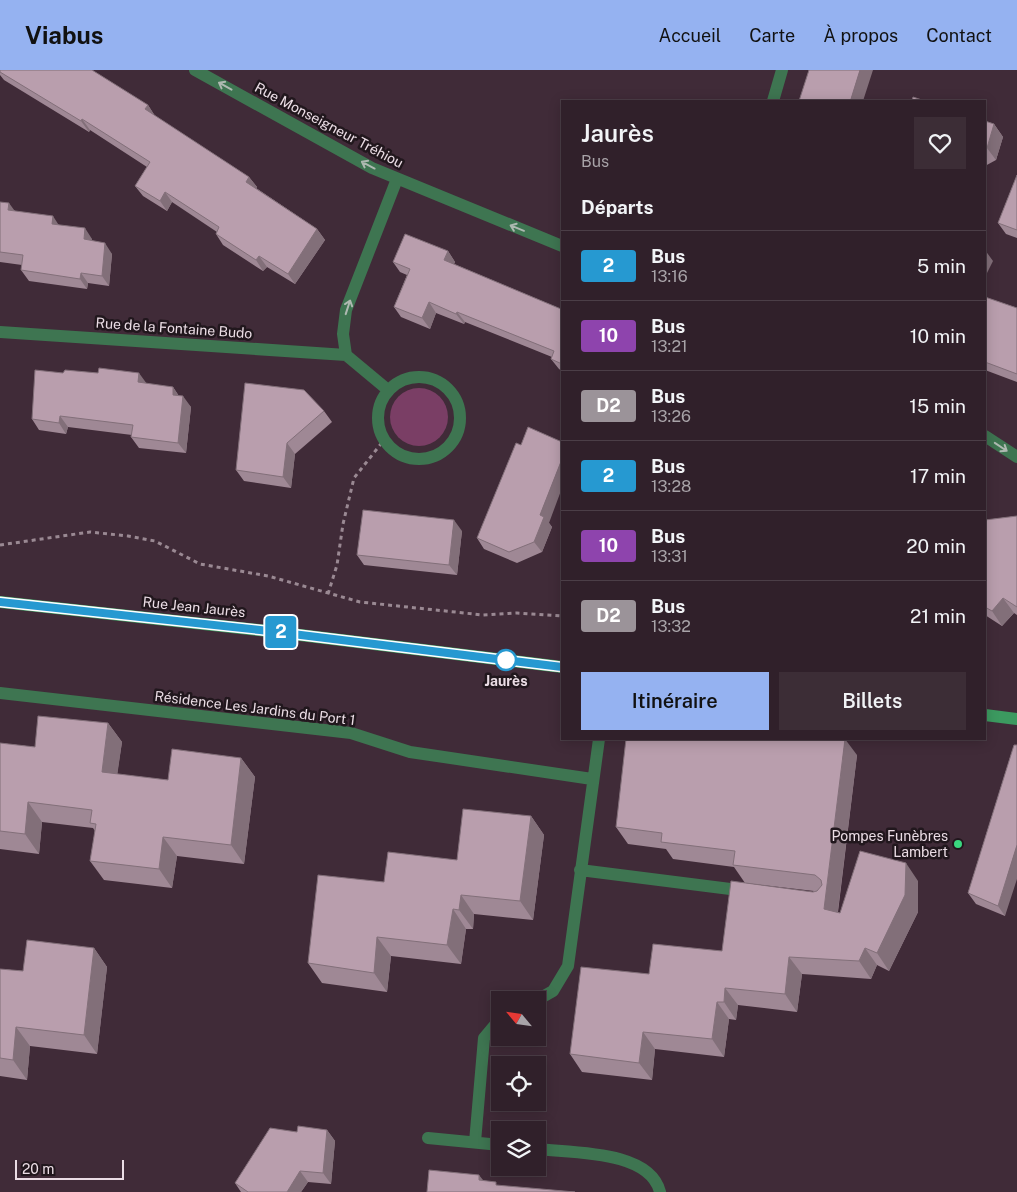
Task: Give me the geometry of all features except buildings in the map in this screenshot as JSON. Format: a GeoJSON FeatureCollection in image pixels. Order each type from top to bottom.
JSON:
{"type":"FeatureCollection","features":[{"type":"Feature","properties":{"kind":"main road","name":"Rue Jean Jaurès"},"geometry":{"type":"LineString","coordinates":[[0,602],[250,628],[561,666]]}},
{"type":"Feature","properties":{"kind":"main road"},"geometry":{"type":"LineString","coordinates":[[986,715],[1017,719]]}},
{"type":"Feature","properties":{"kind":"street","name":"Rue Monseigneur Tréhiou"},"geometry":{"type":"LineString","coordinates":[[195,70],[372,168],[561,246]]}},
{"type":"Feature","properties":{"kind":"street"},"geometry":{"type":"LineString","coordinates":[[773,100],[782,70]]}},
{"type":"Feature","properties":{"kind":"street"},"geometry":{"type":"LineString","coordinates":[[388,390],[346,355],[342,334],[346,310],[397,179]]}},
{"type":"Feature","properties":{"kind":"street","name":"Rue de la Fontaine Budo"},"geometry":{"type":"LineString","coordinates":[[0,332],[346,355]]}},
{"type":"Feature","properties":{"kind":"street"},"geometry":{"type":"LineString","coordinates":[[423,376],[447,386],[460,408],[458,434],[451,445],[441,454],[416,460],[404,457],[392,450],[384,440],[379,428],[377,414],[381,401],[388,390],[398,382],[410,377],[423,376]]}},
{"type":"Feature","properties":{"kind":"street"},"geometry":{"type":"LineString","coordinates":[[986,437],[1017,457]]}},
{"type":"Feature","properties":{"kind":"street","name":"Résidence Les Jardins du Port 1"},"geometry":{"type":"LineString","coordinates":[[0,693],[351,733],[410,752],[592,779]]}},
{"type":"Feature","properties":{"kind":"street"},"geometry":{"type":"LineString","coordinates":[[546,995],[553,991],[568,966],[598,740]]}},
{"type":"Feature","properties":{"kind":"street"},"geometry":{"type":"LineString","coordinates":[[580,870],[757,892]]}},
{"type":"Feature","properties":{"kind":"street"},"geometry":{"type":"LineString","coordinates":[[475,1142],[484,1038],[491,1030]]}},
{"type":"Feature","properties":{"kind":"street"},"geometry":{"type":"LineString","coordinates":[[428,1138],[491,1144]]}},
{"type":"Feature","properties":{"kind":"street"},"geometry":{"type":"LineString","coordinates":[[546,1150],[616,1158],[634,1163],[645,1169],[653,1177],[660,1192]]}},
{"type":"Feature","properties":{"kind":"path"},"geometry":{"type":"LineString","coordinates":[[328,594],[337,565],[343,524],[354,478],[384,440]]}},
{"type":"Feature","properties":{"kind":"path"},"geometry":{"type":"LineString","coordinates":[[0,545],[90,532],[128,536],[155,541],[200,564],[233,572],[268,576],[360,602],[466,613],[561,616]]}},
{"type":"Feature","properties":{"kind":"shaded area"},"geometry":{"type":"Polygon","coordinates":[[[419,388],[430,390],[443,401],[448,417],[446,428],[435,441],[419,446],[408,444],[395,433],[390,417],[392,406],[403,393],[419,388]]]}},
{"type":"Feature","properties":{"kind":"bus line","name":"2"},"geometry":{"type":"LineString","coordinates":[[0,602],[260,630],[561,667]]}},
{"type":"Feature","properties":{"kind":"place","name":"Jaurès"},"geometry":{"type":"Point","coordinates":[506,660]}},
{"type":"Feature","properties":{"kind":"place","name":"Pompes Funèbres Lambert"},"geometry":{"type":"Point","coordinates":[958,844]}}]}
